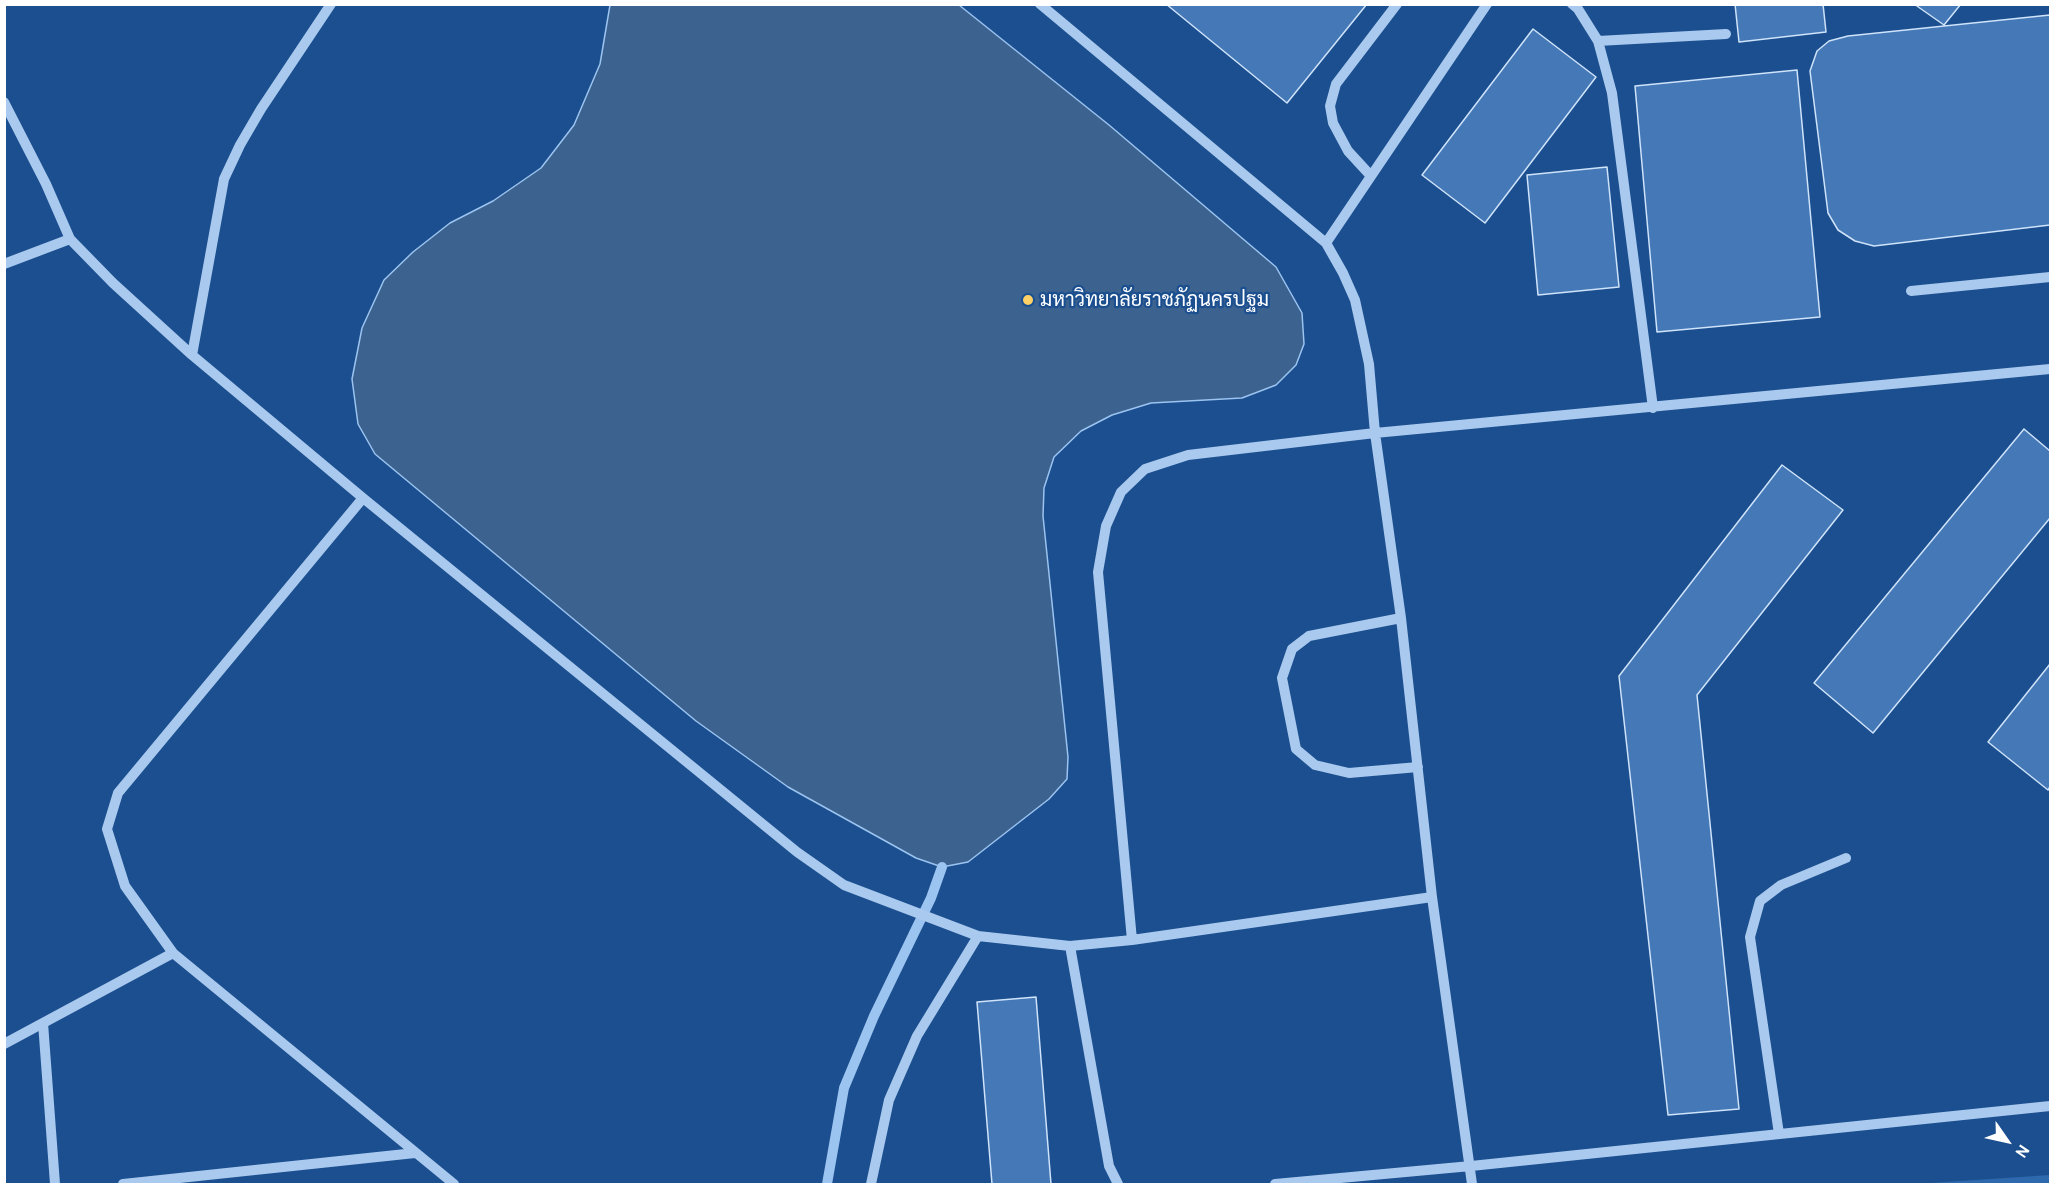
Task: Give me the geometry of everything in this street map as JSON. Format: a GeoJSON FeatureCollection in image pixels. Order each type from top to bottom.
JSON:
{"type":"FeatureCollection","features":[{"type":"Feature","properties":{"kind":"lane"},"geometry":{"type":"LineString","coordinates":[[192,355],[224,179],[261,109],[331,4]]}},
{"type":"Feature","properties":{"kind":"lane"},"geometry":{"type":"LineString","coordinates":[[1040,4],[1326,243],[1355,300],[1369,364],[1401,618],[1432,897],[1472,1185]]}},
{"type":"Feature","properties":{"kind":"lane"},"geometry":{"type":"LineString","coordinates":[[1371,176],[1348,150],[1333,123],[1330,106],[1335,84],[1397,4]]}},
{"type":"Feature","properties":{"kind":"lane"},"geometry":{"type":"LineString","coordinates":[[1326,243],[1487,4]]}},
{"type":"Feature","properties":{"kind":"lane"},"geometry":{"type":"LineString","coordinates":[[1572,4],[1578,9],[1598,41],[1612,93],[1653,408]]}},
{"type":"Feature","properties":{"kind":"lane"},"geometry":{"type":"LineString","coordinates":[[1598,41],[1726,34]]}},
{"type":"Feature","properties":{"kind":"lane"},"geometry":{"type":"LineString","coordinates":[[4,102],[46,184],[70,239],[113,283],[192,355],[363,498],[797,852],[844,885],[978,936],[1070,946],[1132,940],[1432,897]]}},
{"type":"Feature","properties":{"kind":"lane"},"geometry":{"type":"LineString","coordinates":[[4,264],[70,239]]}},
{"type":"Feature","properties":{"kind":"lane"},"geometry":{"type":"LineString","coordinates":[[1911,291],[2050,277]]}},
{"type":"Feature","properties":{"kind":"lane"},"geometry":{"type":"LineString","coordinates":[[1132,940],[1098,572],[1106,526],[1121,492],[1146,469],[1188,454],[1376,433],[2050,369]]}},
{"type":"Feature","properties":{"kind":"lane"},"geometry":{"type":"LineString","coordinates":[[363,498],[118,793],[107,829],[124,886],[173,953],[454,1185]]}},
{"type":"Feature","properties":{"kind":"lane"},"geometry":{"type":"LineString","coordinates":[[1401,618],[1309,636],[1292,649],[1282,678],[1296,749],[1315,765],[1349,773],[1418,766]]}},
{"type":"Feature","properties":{"kind":"lane"},"geometry":{"type":"LineString","coordinates":[[1779,1134],[1750,937],[1760,901],[1781,885],[1846,858]]}},
{"type":"Feature","properties":{"kind":"lane"},"geometry":{"type":"LineString","coordinates":[[871,1185],[889,1100],[916,1036],[978,936]]}},
{"type":"Feature","properties":{"kind":"lane"},"geometry":{"type":"LineString","coordinates":[[1070,946],[1109,1166],[1118,1185]]}},
{"type":"Feature","properties":{"kind":"lane"},"geometry":{"type":"LineString","coordinates":[[4,1044],[173,953]]}},
{"type":"Feature","properties":{"kind":"lane"},"geometry":{"type":"LineString","coordinates":[[43,1023],[55,1185]]}},
{"type":"Feature","properties":{"kind":"lane"},"geometry":{"type":"LineString","coordinates":[[1275,1185],[2050,1106]]}},
{"type":"Feature","properties":{"kind":"lane"},"geometry":{"type":"LineString","coordinates":[[123,1185],[415,1153]]}},
{"type":"Feature","properties":{"kind":"shaded area"},"geometry":{"type":"Polygon","coordinates":[[[610,5],[959,5],[1109,125],[1276,267],[1302,313],[1304,344],[1296,365],[1276,385],[1242,398],[1151,403],[1112,415],[1081,431],[1054,457],[1044,488],[1043,516],[1068,757],[1067,779],[1049,799],[968,862],[942,867],[916,858],[788,787],[696,721],[375,454],[358,424],[352,379],[362,328],[384,280],[413,252],[450,223],[493,201],[541,168],[574,125],[600,64],[610,5]]]}},
{"type":"Feature","properties":{"kind":"shaded area"},"geometry":{"type":"Polygon","coordinates":[[[2050,1175],[2050,1184],[1916,1184],[2050,1175]]]}},
{"type":"Feature","properties":{"kind":"building"},"geometry":{"type":"Polygon","coordinates":[[[1166,4],[1367,4],[1287,103],[1166,4]]]}},
{"type":"Feature","properties":{"kind":"building"},"geometry":{"type":"Polygon","coordinates":[[[1735,4],[1823,4],[1826,32],[1739,42],[1735,4]]]}},
{"type":"Feature","properties":{"kind":"building"},"geometry":{"type":"Polygon","coordinates":[[[1914,4],[1961,4],[1944,25],[1914,4]]]}},
{"type":"Feature","properties":{"kind":"building"},"geometry":{"type":"Polygon","coordinates":[[[2050,15],[2050,225],[1874,246],[1855,241],[1838,230],[1828,213],[1810,71],[1817,51],[1829,41],[1848,36],[2050,15]]]}},
{"type":"Feature","properties":{"kind":"building"},"geometry":{"type":"Polygon","coordinates":[[[1533,29],[1596,77],[1485,223],[1422,175],[1533,29]]]}},
{"type":"Feature","properties":{"kind":"building"},"geometry":{"type":"Polygon","coordinates":[[[1797,70],[1820,317],[1657,332],[1635,86],[1797,70]]]}},
{"type":"Feature","properties":{"kind":"building"},"geometry":{"type":"Polygon","coordinates":[[[1607,167],[1619,287],[1538,295],[1527,175],[1607,167]]]}},
{"type":"Feature","properties":{"kind":"building"},"geometry":{"type":"Polygon","coordinates":[[[2024,429],[2050,451],[2050,518],[1873,733],[1814,683],[2024,429]]]}},
{"type":"Feature","properties":{"kind":"building"},"geometry":{"type":"Polygon","coordinates":[[[1782,465],[1843,510],[1697,695],[1739,1109],[1668,1115],[1619,676],[1782,465]]]}},
{"type":"Feature","properties":{"kind":"building"},"geometry":{"type":"Polygon","coordinates":[[[2050,664],[2050,787],[2048,790],[1988,742],[2050,664]]]}},
{"type":"Feature","properties":{"kind":"building"},"geometry":{"type":"Polygon","coordinates":[[[1036,997],[1051,1184],[992,1184],[977,1002],[1036,997]]]}},
{"type":"Feature","properties":{"kind":"waterway"},"geometry":{"type":"LineString","coordinates":[[827,1184],[844,1088],[874,1016],[931,898],[942,867]]}},
{"type":"Feature","properties":{"kind":"place","name":"มหาวิทยาลัยราชภัฏนครปฐม"},"geometry":{"type":"Point","coordinates":[1028,300]}}]}
